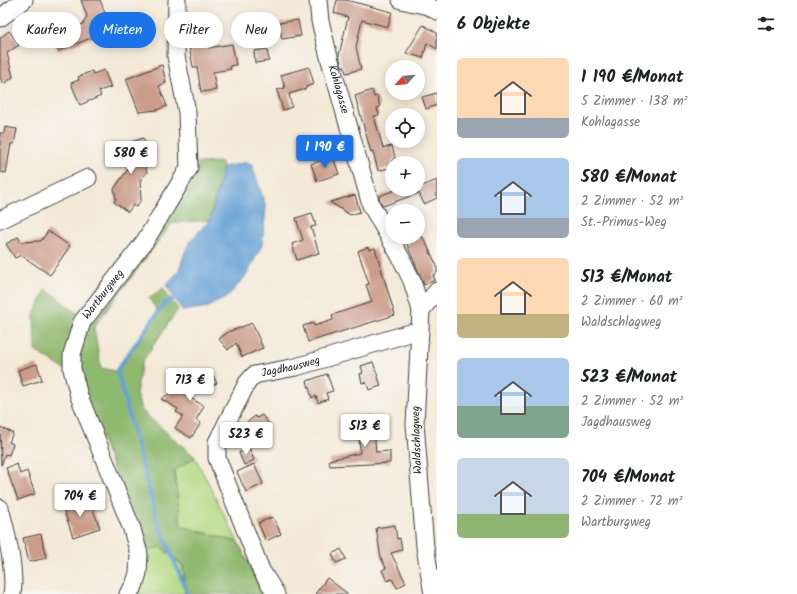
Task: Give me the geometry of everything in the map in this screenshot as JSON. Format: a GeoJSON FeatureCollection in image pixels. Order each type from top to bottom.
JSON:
{"type":"FeatureCollection","features":[{"type":"Feature","properties":{"kind":"street"},"geometry":{"type":"LineString","coordinates":[[0,18],[24,0]]}},
{"type":"Feature","properties":{"kind":"street","name":"Wartburgweg"},"geometry":{"type":"LineString","coordinates":[[128,594],[134,586],[138,573],[139,554],[132,529],[79,396],[72,369],[72,354],[82,322],[145,240],[189,168],[186,112],[176,56],[177,0]]}},
{"type":"Feature","properties":{"kind":"street","name":"Kohlagasse"},"geometry":{"type":"LineString","coordinates":[[318,0],[320,21],[329,57],[371,205],[400,256],[412,281],[421,310]]}},
{"type":"Feature","properties":{"kind":"street"},"geometry":{"type":"LineString","coordinates":[[401,0],[428,6],[437,11]]}},
{"type":"Feature","properties":{"kind":"street"},"geometry":{"type":"LineString","coordinates":[[0,220],[88,178]]}},
{"type":"Feature","properties":{"kind":"street"},"geometry":{"type":"LineString","coordinates":[[421,310],[437,291]]}},
{"type":"Feature","properties":{"kind":"street","name":"Waldschlagweg"},"geometry":{"type":"LineString","coordinates":[[421,310],[415,424],[425,547],[433,594]]}},
{"type":"Feature","properties":{"kind":"street","name":"Jagdhausweg"},"geometry":{"type":"LineString","coordinates":[[276,594],[261,570],[217,458],[217,442],[247,383],[254,375],[296,367],[420,330]]}},
{"type":"Feature","properties":{"kind":"street"},"geometry":{"type":"LineString","coordinates":[[0,508],[14,586],[12,594]]}},
{"type":"Feature","properties":{"kind":"green space"},"geometry":{"type":"Polygon","coordinates":[[[221,162],[223,167],[210,220],[172,223],[94,327],[101,368],[115,371],[158,312],[149,298],[163,288],[178,309],[142,362],[136,394],[142,411],[195,457],[174,471],[181,526],[238,542],[264,594],[185,594],[183,565],[161,547],[144,551],[79,378],[35,351],[34,315],[46,289],[78,314],[147,225],[182,164],[221,162]]]}},
{"type":"Feature","properties":{"kind":"green space"},"geometry":{"type":"Polygon","coordinates":[[[195,457],[238,542],[181,526],[174,471],[195,457]]]}},
{"type":"Feature","properties":{"kind":"green space"},"geometry":{"type":"Polygon","coordinates":[[[161,547],[183,566],[185,594],[136,594],[144,551],[161,547]]]}},
{"type":"Feature","properties":{"kind":"water"},"geometry":{"type":"Polygon","coordinates":[[[247,162],[252,165],[266,207],[262,245],[246,276],[227,297],[208,307],[183,311],[166,285],[178,272],[189,242],[210,220],[223,167],[247,162]]]}},
{"type":"Feature","properties":{"kind":"building"},"geometry":{"type":"Polygon","coordinates":[[[81,0],[100,0],[105,12],[89,12],[89,39],[81,42],[81,25],[83,24],[87,16],[81,0]]]}},
{"type":"Feature","properties":{"kind":"building"},"geometry":{"type":"Polygon","coordinates":[[[337,0],[346,0],[392,12],[388,27],[362,20],[356,47],[361,69],[346,73],[344,66],[342,67],[339,55],[348,17],[334,13],[337,0]]]}},
{"type":"Feature","properties":{"kind":"building"},"geometry":{"type":"Polygon","coordinates":[[[298,20],[301,36],[282,39],[281,23],[298,20]]]}},
{"type":"Feature","properties":{"kind":"building"},"geometry":{"type":"Polygon","coordinates":[[[423,25],[437,33],[437,49],[427,43],[423,58],[406,53],[423,25]]]}},
{"type":"Feature","properties":{"kind":"building"},"geometry":{"type":"Polygon","coordinates":[[[9,31],[12,35],[12,48],[14,48],[7,53],[13,77],[4,84],[0,78],[0,38],[9,31]]]}},
{"type":"Feature","properties":{"kind":"building"},"geometry":{"type":"Polygon","coordinates":[[[231,44],[236,65],[230,66],[231,69],[213,72],[216,90],[201,92],[197,67],[193,67],[189,48],[223,48],[223,46],[231,44]]]}},
{"type":"Feature","properties":{"kind":"building"},"geometry":{"type":"Polygon","coordinates":[[[57,48],[66,48],[58,51],[57,48]]]}},
{"type":"Feature","properties":{"kind":"building"},"geometry":{"type":"Polygon","coordinates":[[[267,49],[269,61],[255,63],[254,51],[267,49]]]}},
{"type":"Feature","properties":{"kind":"building"},"geometry":{"type":"Polygon","coordinates":[[[162,65],[166,83],[159,86],[167,106],[157,110],[139,112],[126,79],[162,65]]]}},
{"type":"Feature","properties":{"kind":"building"},"geometry":{"type":"Polygon","coordinates":[[[309,67],[314,84],[306,87],[306,89],[289,94],[292,107],[283,110],[277,90],[285,88],[281,75],[309,67]]]}},
{"type":"Feature","properties":{"kind":"building"},"geometry":{"type":"Polygon","coordinates":[[[104,70],[111,87],[99,91],[101,96],[80,105],[71,83],[79,80],[78,77],[92,71],[93,74],[104,70]]]}},
{"type":"Feature","properties":{"kind":"building"},"geometry":{"type":"Polygon","coordinates":[[[372,90],[374,97],[377,96],[380,107],[377,108],[379,115],[374,116],[383,148],[392,148],[394,156],[385,156],[385,169],[378,171],[355,96],[372,90]]]}},
{"type":"Feature","properties":{"kind":"building"},"geometry":{"type":"Polygon","coordinates":[[[437,93],[437,105],[426,109],[423,100],[425,100],[425,96],[437,93]]]}},
{"type":"Feature","properties":{"kind":"building"},"geometry":{"type":"Polygon","coordinates":[[[5,127],[17,129],[14,144],[11,144],[6,173],[0,172],[0,133],[4,133],[5,127]]]}},
{"type":"Feature","properties":{"kind":"building"},"geometry":{"type":"Polygon","coordinates":[[[143,138],[148,150],[140,153],[147,172],[140,181],[141,200],[136,207],[133,205],[128,212],[114,202],[116,199],[114,189],[139,153],[118,160],[114,148],[143,138]]]}},
{"type":"Feature","properties":{"kind":"building"},"geometry":{"type":"Polygon","coordinates":[[[333,157],[339,174],[317,181],[311,164],[333,157]]]}},
{"type":"Feature","properties":{"kind":"building"},"geometry":{"type":"Polygon","coordinates":[[[437,180],[437,198],[424,204],[420,196],[425,196],[425,185],[437,180]]]}},
{"type":"Feature","properties":{"kind":"building"},"geometry":{"type":"Polygon","coordinates":[[[385,194],[385,196],[411,196],[385,204],[383,206],[379,196],[385,194]]]}},
{"type":"Feature","properties":{"kind":"building"},"geometry":{"type":"Polygon","coordinates":[[[355,195],[360,212],[350,215],[330,202],[355,195]]]}},
{"type":"Feature","properties":{"kind":"building"},"geometry":{"type":"Polygon","coordinates":[[[312,213],[316,226],[311,227],[319,253],[297,260],[292,244],[303,240],[296,218],[312,213]]]}},
{"type":"Feature","properties":{"kind":"building"},"geometry":{"type":"Polygon","coordinates":[[[48,231],[70,246],[50,275],[21,255],[15,258],[6,244],[18,237],[21,242],[41,241],[48,231]]]}},
{"type":"Feature","properties":{"kind":"building"},"geometry":{"type":"Polygon","coordinates":[[[425,241],[437,266],[437,273],[433,275],[435,280],[424,285],[407,244],[425,244],[425,241]]]}},
{"type":"Feature","properties":{"kind":"building"},"geometry":{"type":"Polygon","coordinates":[[[368,247],[369,250],[375,248],[395,315],[308,342],[303,326],[313,323],[314,326],[333,320],[332,315],[372,302],[366,285],[369,284],[358,251],[368,247]]]}},
{"type":"Feature","properties":{"kind":"building"},"geometry":{"type":"Polygon","coordinates":[[[252,323],[263,348],[242,357],[236,343],[228,350],[219,339],[228,332],[252,323]]]}},
{"type":"Feature","properties":{"kind":"building"},"geometry":{"type":"Polygon","coordinates":[[[373,362],[381,386],[369,390],[366,382],[362,383],[360,374],[363,373],[361,366],[373,362]]]}},
{"type":"Feature","properties":{"kind":"building"},"geometry":{"type":"Polygon","coordinates":[[[37,364],[42,380],[23,386],[18,370],[37,364]]]}},
{"type":"Feature","properties":{"kind":"building"},"geometry":{"type":"Polygon","coordinates":[[[210,370],[217,383],[189,397],[204,406],[196,420],[201,423],[191,438],[175,428],[183,416],[176,412],[178,409],[161,399],[197,376],[210,370]]]}},
{"type":"Feature","properties":{"kind":"building"},"geometry":{"type":"Polygon","coordinates":[[[327,374],[333,391],[326,393],[328,399],[318,403],[316,396],[312,398],[307,381],[327,374]]]}},
{"type":"Feature","properties":{"kind":"building"},"geometry":{"type":"Polygon","coordinates":[[[262,415],[269,424],[264,427],[266,430],[251,442],[240,428],[255,416],[257,418],[262,415]]]}},
{"type":"Feature","properties":{"kind":"building"},"geometry":{"type":"Polygon","coordinates":[[[373,416],[376,452],[390,451],[390,463],[330,466],[329,460],[360,453],[358,417],[373,416]]]}},
{"type":"Feature","properties":{"kind":"building"},"geometry":{"type":"Polygon","coordinates":[[[0,427],[13,433],[9,442],[13,444],[9,455],[5,454],[1,465],[0,427]]]}},
{"type":"Feature","properties":{"kind":"building"},"geometry":{"type":"Polygon","coordinates":[[[249,448],[254,460],[244,465],[239,453],[249,448]]]}},
{"type":"Feature","properties":{"kind":"building"},"geometry":{"type":"Polygon","coordinates":[[[17,464],[20,474],[27,471],[35,494],[18,500],[6,468],[17,464]]]}},
{"type":"Feature","properties":{"kind":"building"},"geometry":{"type":"Polygon","coordinates":[[[254,464],[263,484],[246,492],[237,472],[254,464]]]}},
{"type":"Feature","properties":{"kind":"building"},"geometry":{"type":"Polygon","coordinates":[[[78,497],[80,505],[84,504],[86,509],[92,507],[100,528],[73,537],[64,511],[69,509],[66,501],[78,497]]]}},
{"type":"Feature","properties":{"kind":"building"},"geometry":{"type":"Polygon","coordinates":[[[273,517],[281,534],[266,541],[258,523],[273,517]]]}},
{"type":"Feature","properties":{"kind":"building"},"geometry":{"type":"Polygon","coordinates":[[[395,525],[397,539],[400,538],[402,550],[391,553],[406,583],[397,588],[392,579],[387,581],[382,570],[386,568],[381,558],[376,528],[395,525]]]}},
{"type":"Feature","properties":{"kind":"building"},"geometry":{"type":"Polygon","coordinates":[[[41,534],[46,558],[29,562],[23,538],[41,534]]]}},
{"type":"Feature","properties":{"kind":"building"},"geometry":{"type":"Polygon","coordinates":[[[341,549],[346,559],[336,563],[332,554],[341,549]]]}},
{"type":"Feature","properties":{"kind":"building"},"geometry":{"type":"Polygon","coordinates":[[[327,578],[348,594],[315,594],[327,578]]]}},
{"type":"Feature","properties":{"kind":"waterway"},"geometry":{"type":"LineString","coordinates":[[175,298],[164,304],[117,370],[157,520],[188,594]]}}]}
